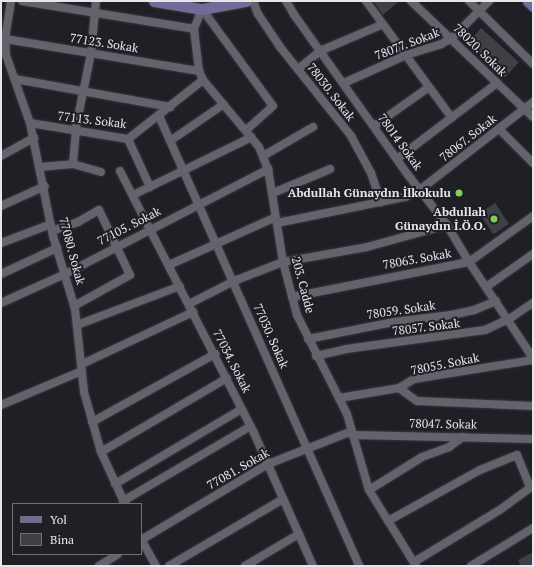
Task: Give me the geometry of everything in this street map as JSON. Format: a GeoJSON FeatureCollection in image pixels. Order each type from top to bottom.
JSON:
{"type":"FeatureCollection","features":[{"type":"Feature","properties":{"kind":"street","name":"77080. Sokak"},"geometry":{"type":"LineString","coordinates":[[11,1],[5,39],[6,55],[30,123],[45,186],[57,248],[74,306],[84,392],[101,452],[124,502]]}},
{"type":"Feature","properties":{"kind":"street"},"geometry":{"type":"LineString","coordinates":[[22,1],[194,28]]}},
{"type":"Feature","properties":{"kind":"street"},"geometry":{"type":"LineString","coordinates":[[73,164],[75,131],[91,53],[96,1]]}},
{"type":"Feature","properties":{"kind":"street"},"geometry":{"type":"LineString","coordinates":[[154,1],[202,8],[223,2],[246,1]]}},
{"type":"Feature","properties":{"kind":"street","name":"78030. Sokak"},"geometry":{"type":"LineString","coordinates":[[253,1],[258,14],[298,69],[351,136],[371,173],[381,202]]}},
{"type":"Feature","properties":{"kind":"street","name":"78014 Sokak"},"geometry":{"type":"LineString","coordinates":[[286,1],[397,159],[447,225],[469,262],[509,319],[533,359]]}},
{"type":"Feature","properties":{"kind":"street"},"geometry":{"type":"LineString","coordinates":[[366,1],[381,25],[406,55],[452,118]]}},
{"type":"Feature","properties":{"kind":"street","name":"78020. Sokak"},"geometry":{"type":"LineString","coordinates":[[411,1],[533,117]]}},
{"type":"Feature","properties":{"kind":"street"},"geometry":{"type":"LineString","coordinates":[[469,1],[533,64]]}},
{"type":"Feature","properties":{"kind":"street","name":"78077. Sokak"},"geometry":{"type":"LineString","coordinates":[[344,83],[406,55],[451,39],[489,1]]}},
{"type":"Feature","properties":{"kind":"street"},"geometry":{"type":"LineString","coordinates":[[528,1],[533,6]]}},
{"type":"Feature","properties":{"kind":"street"},"geometry":{"type":"LineString","coordinates":[[202,8],[273,106],[246,130]]}},
{"type":"Feature","properties":{"kind":"street","name":"203. Cadde"},"geometry":{"type":"LineString","coordinates":[[202,8],[194,28],[199,70],[203,80],[252,137],[263,156],[268,169],[273,193],[283,262],[297,315],[316,356],[339,398],[352,433],[369,490],[415,564]]}},
{"type":"Feature","properties":{"kind":"street"},"geometry":{"type":"LineString","coordinates":[[298,69],[320,51],[381,25]]}},
{"type":"Feature","properties":{"kind":"street","name":"77123. Sokak"},"geometry":{"type":"LineString","coordinates":[[5,39],[199,70]]}},
{"type":"Feature","properties":{"kind":"street"},"geometry":{"type":"LineString","coordinates":[[15,79],[83,90],[170,107]]}},
{"type":"Feature","properties":{"kind":"street","name":"77113. Sokak"},"geometry":{"type":"LineString","coordinates":[[30,123],[128,139],[203,80]]}},
{"type":"Feature","properties":{"kind":"street"},"geometry":{"type":"LineString","coordinates":[[397,159],[497,83]]}},
{"type":"Feature","properties":{"kind":"street"},"geometry":{"type":"LineString","coordinates":[[374,126],[429,87]]}},
{"type":"Feature","properties":{"kind":"street","name":"78067. Sokak"},"geometry":{"type":"LineString","coordinates":[[169,265],[277,220],[405,197],[421,189],[533,102]]}},
{"type":"Feature","properties":{"kind":"street"},"geometry":{"type":"LineString","coordinates":[[170,141],[224,104]]}},
{"type":"Feature","properties":{"kind":"street","name":"77030. Sokak"},"geometry":{"type":"LineString","coordinates":[[159,116],[218,244],[359,566]]}},
{"type":"Feature","properties":{"kind":"street"},"geometry":{"type":"LineString","coordinates":[[263,156],[313,127]]}},
{"type":"Feature","properties":{"kind":"street"},"geometry":{"type":"LineString","coordinates":[[499,129],[533,163]]}},
{"type":"Feature","properties":{"kind":"street"},"geometry":{"type":"LineString","coordinates":[[133,195],[184,172],[252,137]]}},
{"type":"Feature","properties":{"kind":"street"},"geometry":{"type":"LineString","coordinates":[[1,156],[34,138]]}},
{"type":"Feature","properties":{"kind":"street"},"geometry":{"type":"LineString","coordinates":[[128,139],[150,187]]}},
{"type":"Feature","properties":{"kind":"street"},"geometry":{"type":"LineString","coordinates":[[40,167],[73,164],[101,172]]}},
{"type":"Feature","properties":{"kind":"street","name":"77105. Sokak"},"geometry":{"type":"LineString","coordinates":[[1,302],[65,274],[151,230],[199,203],[268,169]]}},
{"type":"Feature","properties":{"kind":"street"},"geometry":{"type":"LineString","coordinates":[[273,193],[330,169]]}},
{"type":"Feature","properties":{"kind":"street","name":"77034. Sokak"},"geometry":{"type":"LineString","coordinates":[[120,171],[251,426],[313,566]]}},
{"type":"Feature","properties":{"kind":"street"},"geometry":{"type":"LineString","coordinates":[[1,206],[45,186]]}},
{"type":"Feature","properties":{"kind":"street"},"geometry":{"type":"LineString","coordinates":[[1,243],[52,227],[78,222],[99,210],[118,246],[130,275],[74,306]]}},
{"type":"Feature","properties":{"kind":"street","name":"78063. Sokak"},"geometry":{"type":"LineString","coordinates":[[292,297],[469,262],[533,216]]}},
{"type":"Feature","properties":{"kind":"street"},"geometry":{"type":"LineString","coordinates":[[189,304],[234,281],[283,262],[367,247],[447,225]]}},
{"type":"Feature","properties":{"kind":"street"},"geometry":{"type":"LineString","coordinates":[[1,274],[57,248]]}},
{"type":"Feature","properties":{"kind":"street"},"geometry":{"type":"LineString","coordinates":[[486,287],[533,254]]}},
{"type":"Feature","properties":{"kind":"street"},"geometry":{"type":"LineString","coordinates":[[77,325],[180,286]]}},
{"type":"Feature","properties":{"kind":"street","name":"78059. Sokak"},"geometry":{"type":"LineString","coordinates":[[308,339],[394,322],[451,315],[474,310],[496,301]]}},
{"type":"Feature","properties":{"kind":"street","name":"78057. Sokak"},"geometry":{"type":"LineString","coordinates":[[316,356],[346,349],[463,335],[485,330],[509,319],[533,303]]}},
{"type":"Feature","properties":{"kind":"street"},"geometry":{"type":"LineString","coordinates":[[1,405],[82,368],[193,312]]}},
{"type":"Feature","properties":{"kind":"street"},"geometry":{"type":"LineString","coordinates":[[92,422],[215,354]]}},
{"type":"Feature","properties":{"kind":"street","name":"78055. Sokak"},"geometry":{"type":"LineString","coordinates":[[339,398],[399,388],[414,379],[533,359]]}},
{"type":"Feature","properties":{"kind":"street"},"geometry":{"type":"LineString","coordinates":[[101,452],[226,378]]}},
{"type":"Feature","properties":{"kind":"street"},"geometry":{"type":"LineString","coordinates":[[399,388],[417,401],[533,406]]}},
{"type":"Feature","properties":{"kind":"street"},"geometry":{"type":"LineString","coordinates":[[115,484],[242,409]]}},
{"type":"Feature","properties":{"kind":"street"},"geometry":{"type":"LineString","coordinates":[[124,502],[251,426]]}},
{"type":"Feature","properties":{"kind":"street","name":"77081. Sokak"},"geometry":{"type":"LineString","coordinates":[[142,538],[268,464],[307,447],[352,433]]}},
{"type":"Feature","properties":{"kind":"street","name":"78047. Sokak"},"geometry":{"type":"LineString","coordinates":[[352,433],[533,439]]}},
{"type":"Feature","properties":{"kind":"street"},"geometry":{"type":"LineString","coordinates":[[369,490],[422,457],[449,446],[463,437]]}},
{"type":"Feature","properties":{"kind":"street"},"geometry":{"type":"LineString","coordinates":[[388,521],[480,470],[517,455],[531,487],[501,509],[415,564]]}},
{"type":"Feature","properties":{"kind":"street"},"geometry":{"type":"LineString","coordinates":[[169,566],[283,499]]}},
{"type":"Feature","properties":{"kind":"street"},"geometry":{"type":"LineString","coordinates":[[471,566],[533,528]]}},
{"type":"Feature","properties":{"kind":"street"},"geometry":{"type":"LineString","coordinates":[[244,566],[299,534]]}},
{"type":"Feature","properties":{"kind":"street"},"geometry":{"type":"LineString","coordinates":[[142,541],[156,566]]}},
{"type":"Feature","properties":{"kind":"street"},"geometry":{"type":"LineString","coordinates":[[99,566],[116,555]]}},
{"type":"Feature","properties":{"kind":"building"},"geometry":{"type":"Polygon","coordinates":[[[373,1],[399,1],[383,15],[373,1]]]}},
{"type":"Feature","properties":{"kind":"building"},"geometry":{"type":"Polygon","coordinates":[[[481,28],[519,62],[505,78],[467,44],[481,28]]]}},
{"type":"Feature","properties":{"kind":"building","name":"Abdullah Günaydın İ.Ö.O."},"geometry":{"type":"Polygon","coordinates":[[[495,203],[509,224],[493,234],[479,214],[495,203]]]}},
{"type":"Feature","properties":{"kind":"building"},"geometry":{"type":"Polygon","coordinates":[[[533,552],[533,566],[521,566],[518,560],[533,552]]]}},
{"type":"Feature","properties":{"kind":"place","name":"Abdullah Günaydın İlkokulu"},"geometry":{"type":"Point","coordinates":[459,193]}},
{"type":"Feature","properties":{"kind":"place","name":"Abdullah Günaydın İ.Ö.O."},"geometry":{"type":"Point","coordinates":[494,219]}}]}
